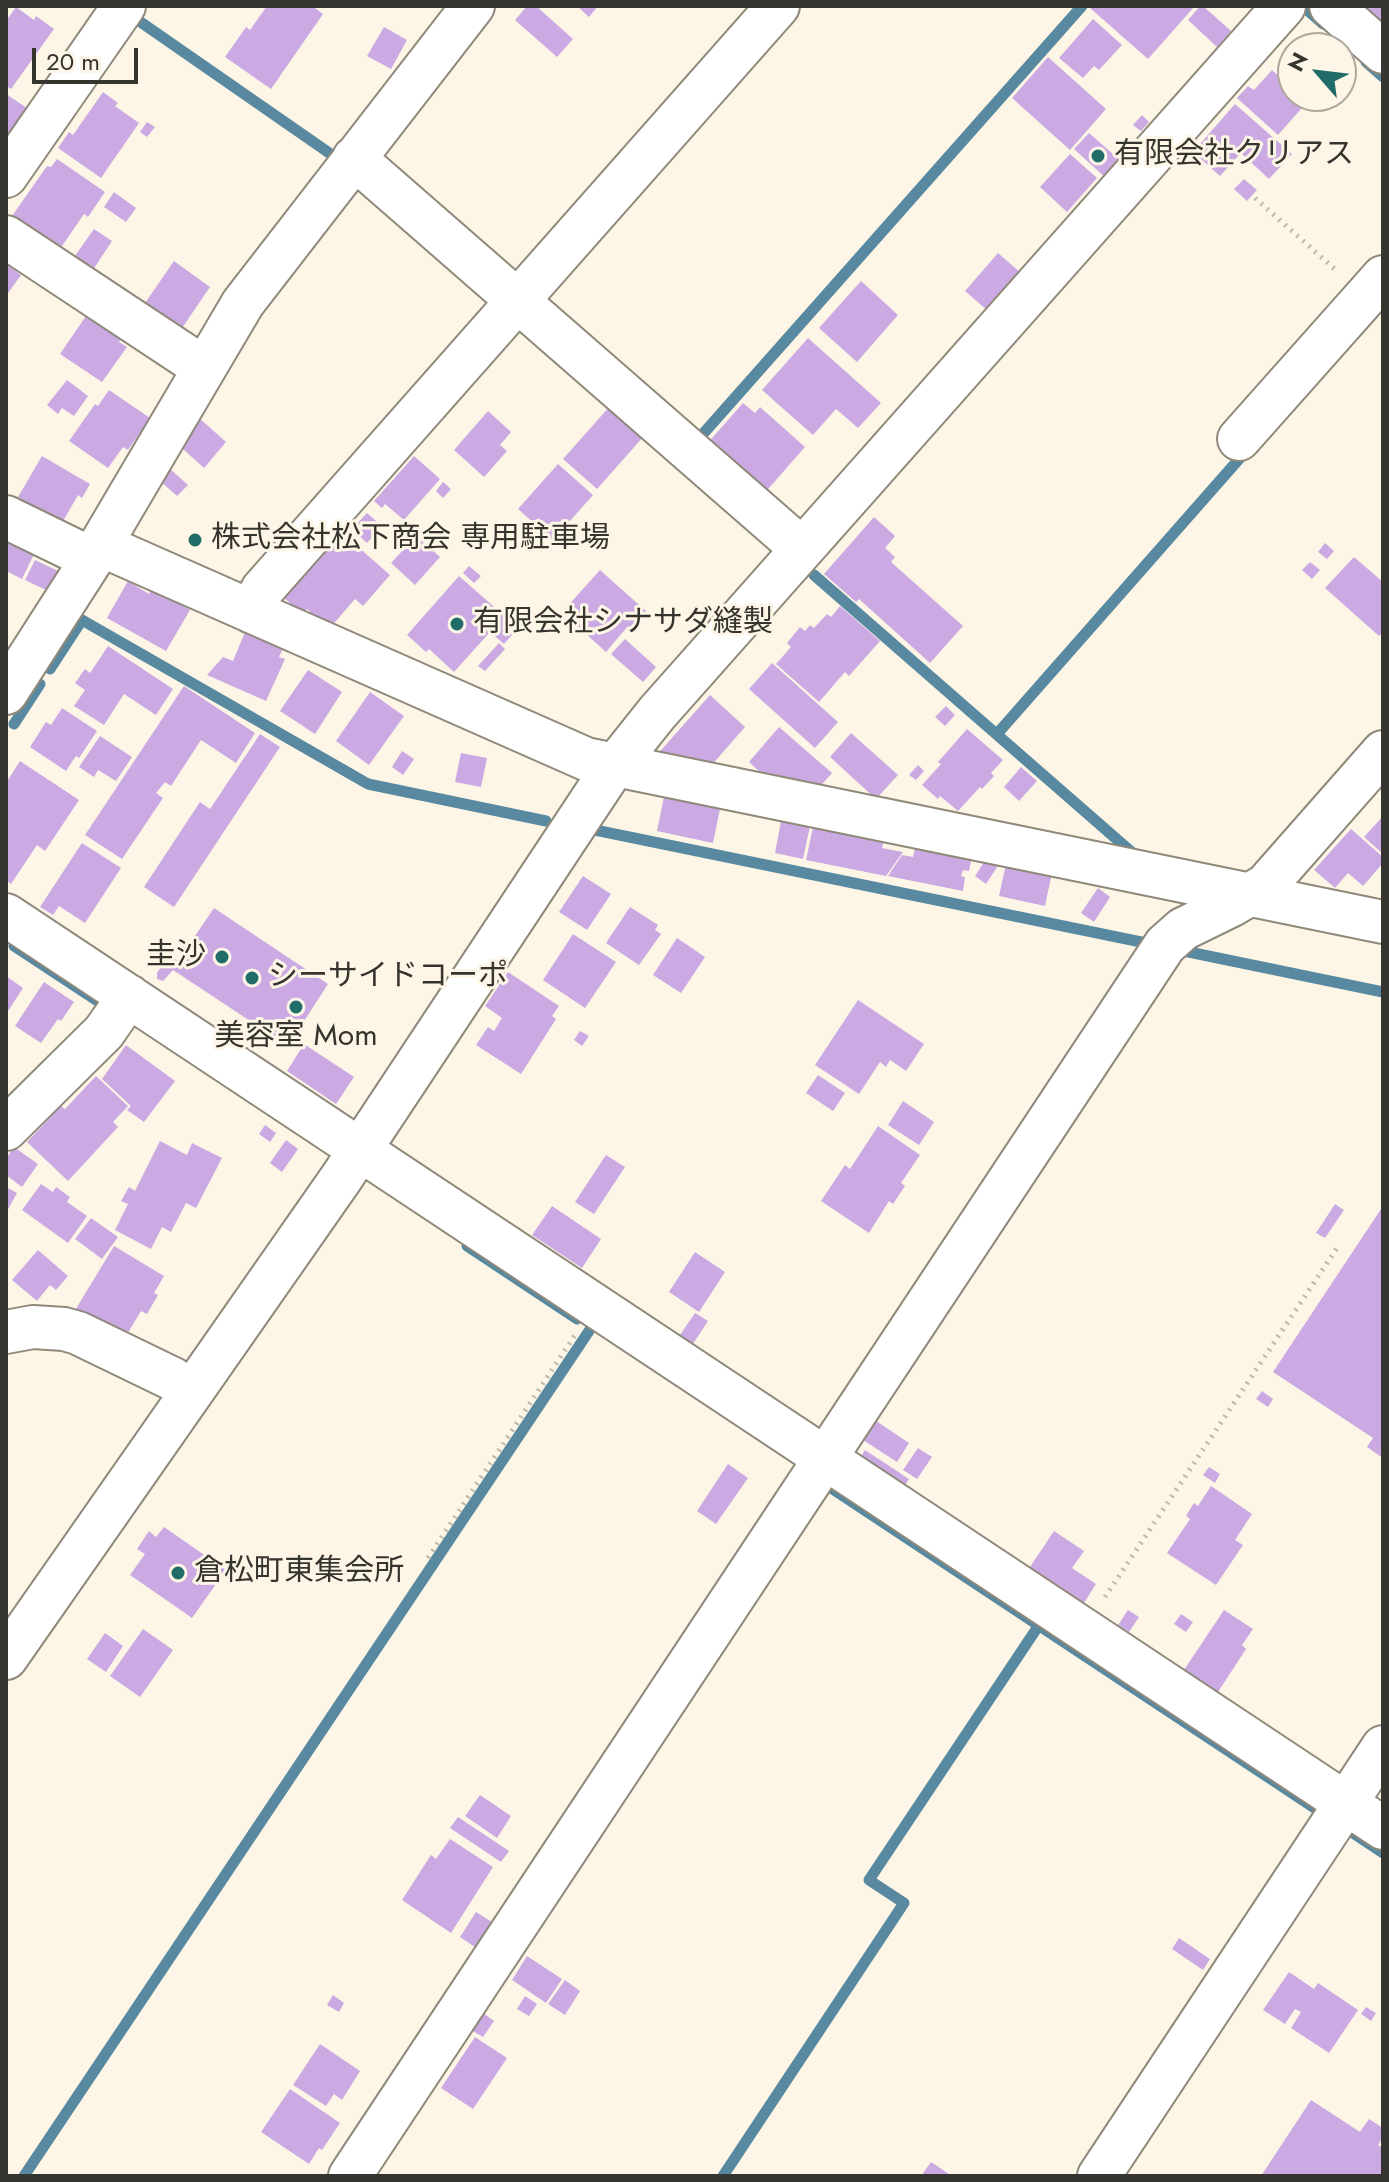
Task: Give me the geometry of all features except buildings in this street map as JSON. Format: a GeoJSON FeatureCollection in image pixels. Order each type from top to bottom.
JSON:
{"type":"FeatureCollection","features":[{"type":"Feature","properties":{"kind":"street"},"geometry":{"type":"LineString","coordinates":[[6,176],[124,6]]}},
{"type":"Feature","properties":{"kind":"street"},"geometry":{"type":"LineString","coordinates":[[6,693],[97,552],[230,323],[264,274],[473,6]]}},
{"type":"Feature","properties":{"kind":"street"},"geometry":{"type":"LineString","coordinates":[[252,612],[262,590],[778,6]]}},
{"type":"Feature","properties":{"kind":"street"},"geometry":{"type":"LineString","coordinates":[[6,1658],[360,1149],[615,765],[657,713],[1284,6]]}},
{"type":"Feature","properties":{"kind":"street"},"geometry":{"type":"LineString","coordinates":[[1331,6],[1383,52]]}},
{"type":"Feature","properties":{"kind":"street"},"geometry":{"type":"LineString","coordinates":[[354,158],[802,549]]}},
{"type":"Feature","properties":{"kind":"street"},"geometry":{"type":"LineString","coordinates":[[6,237],[204,368]]}},
{"type":"Feature","properties":{"kind":"street"},"geometry":{"type":"LineString","coordinates":[[1239,439],[1374,287]]}},
{"type":"Feature","properties":{"kind":"street"},"geometry":{"type":"LineString","coordinates":[[6,517],[252,612],[586,759],[1383,922]]}},
{"type":"Feature","properties":{"kind":"street"},"geometry":{"type":"LineString","coordinates":[[350,2176],[1165,945],[1183,929],[1266,885],[1383,752]]}},
{"type":"Feature","properties":{"kind":"street"},"geometry":{"type":"LineString","coordinates":[[6,915],[1383,1828]]}},
{"type":"Feature","properties":{"kind":"street"},"geometry":{"type":"LineString","coordinates":[[6,1129],[104,1032],[129,996]]}},
{"type":"Feature","properties":{"kind":"street"},"geometry":{"type":"LineString","coordinates":[[6,1332],[33,1327],[64,1329],[173,1379],[192,1392]]}},
{"type":"Feature","properties":{"kind":"street"},"geometry":{"type":"LineString","coordinates":[[1099,2176],[1383,1747]]}},
{"type":"Feature","properties":{"kind":"path"},"geometry":{"type":"LineString","coordinates":[[1255,198],[1374,287]]}},
{"type":"Feature","properties":{"kind":"path"},"geometry":{"type":"LineString","coordinates":[[1084,1630],[1339,1245]]}},
{"type":"Feature","properties":{"kind":"path"},"geometry":{"type":"LineString","coordinates":[[428,1558],[595,1306]]}},
{"type":"Feature","properties":{"kind":"waterway"},"geometry":{"type":"LineString","coordinates":[[694,444],[1082,6]]}},
{"type":"Feature","properties":{"kind":"waterway"},"geometry":{"type":"LineString","coordinates":[[1306,9],[1323,24]]}},
{"type":"Feature","properties":{"kind":"waterway"},"geometry":{"type":"LineString","coordinates":[[129,14],[335,157]]}},
{"type":"Feature","properties":{"kind":"waterway"},"geometry":{"type":"LineString","coordinates":[[1366,62],[1383,77]]}},
{"type":"Feature","properties":{"kind":"waterway"},"geometry":{"type":"LineString","coordinates":[[997,734],[1247,450]]}},
{"type":"Feature","properties":{"kind":"waterway"},"geometry":{"type":"LineString","coordinates":[[814,575],[1136,856]]}},
{"type":"Feature","properties":{"kind":"waterway"},"geometry":{"type":"LineString","coordinates":[[50,669],[82,620],[368,784],[546,821]]}},
{"type":"Feature","properties":{"kind":"waterway"},"geometry":{"type":"LineString","coordinates":[[14,724],[40,684]]}},
{"type":"Feature","properties":{"kind":"waterway"},"geometry":{"type":"LineString","coordinates":[[595,830],[1151,944]]}},
{"type":"Feature","properties":{"kind":"waterway"},"geometry":{"type":"LineString","coordinates":[[14,946],[102,1004]]}},
{"type":"Feature","properties":{"kind":"waterway"},"geometry":{"type":"LineString","coordinates":[[1179,950],[1383,992]]}},
{"type":"Feature","properties":{"kind":"waterway"},"geometry":{"type":"LineString","coordinates":[[467,1246],[577,1319]]}},
{"type":"Feature","properties":{"kind":"waterway"},"geometry":{"type":"LineString","coordinates":[[24,2176],[591,1328]]}},
{"type":"Feature","properties":{"kind":"waterway"},"geometry":{"type":"LineString","coordinates":[[831,1488],[1319,1811]]}},
{"type":"Feature","properties":{"kind":"waterway"},"geometry":{"type":"LineString","coordinates":[[723,2176],[904,1903],[869,1880],[1039,1625]]}},
{"type":"Feature","properties":{"kind":"waterway"},"geometry":{"type":"LineString","coordinates":[[1350,1831],[1383,1853]]}},
{"type":"Feature","properties":{"kind":"place","name":"有限会社クリアス"},"geometry":{"type":"Point","coordinates":[1098,156]}},
{"type":"Feature","properties":{"kind":"place","name":"株式会社松下商会 専用駐車場"},"geometry":{"type":"Point","coordinates":[195,540]}},
{"type":"Feature","properties":{"kind":"place","name":"有限会社シナサダ縫製"},"geometry":{"type":"Point","coordinates":[457,624]}},
{"type":"Feature","properties":{"kind":"place","name":"圭沙"},"geometry":{"type":"Point","coordinates":[222,957]}},
{"type":"Feature","properties":{"kind":"place","name":"シーサイドコーポ"},"geometry":{"type":"Point","coordinates":[252,978]}},
{"type":"Feature","properties":{"kind":"place","name":"美容室 Mom"},"geometry":{"type":"Point","coordinates":[296,1007]}},
{"type":"Feature","properties":{"kind":"place","name":"倉松町東集会所"},"geometry":{"type":"Point","coordinates":[178,1573]}}]}
